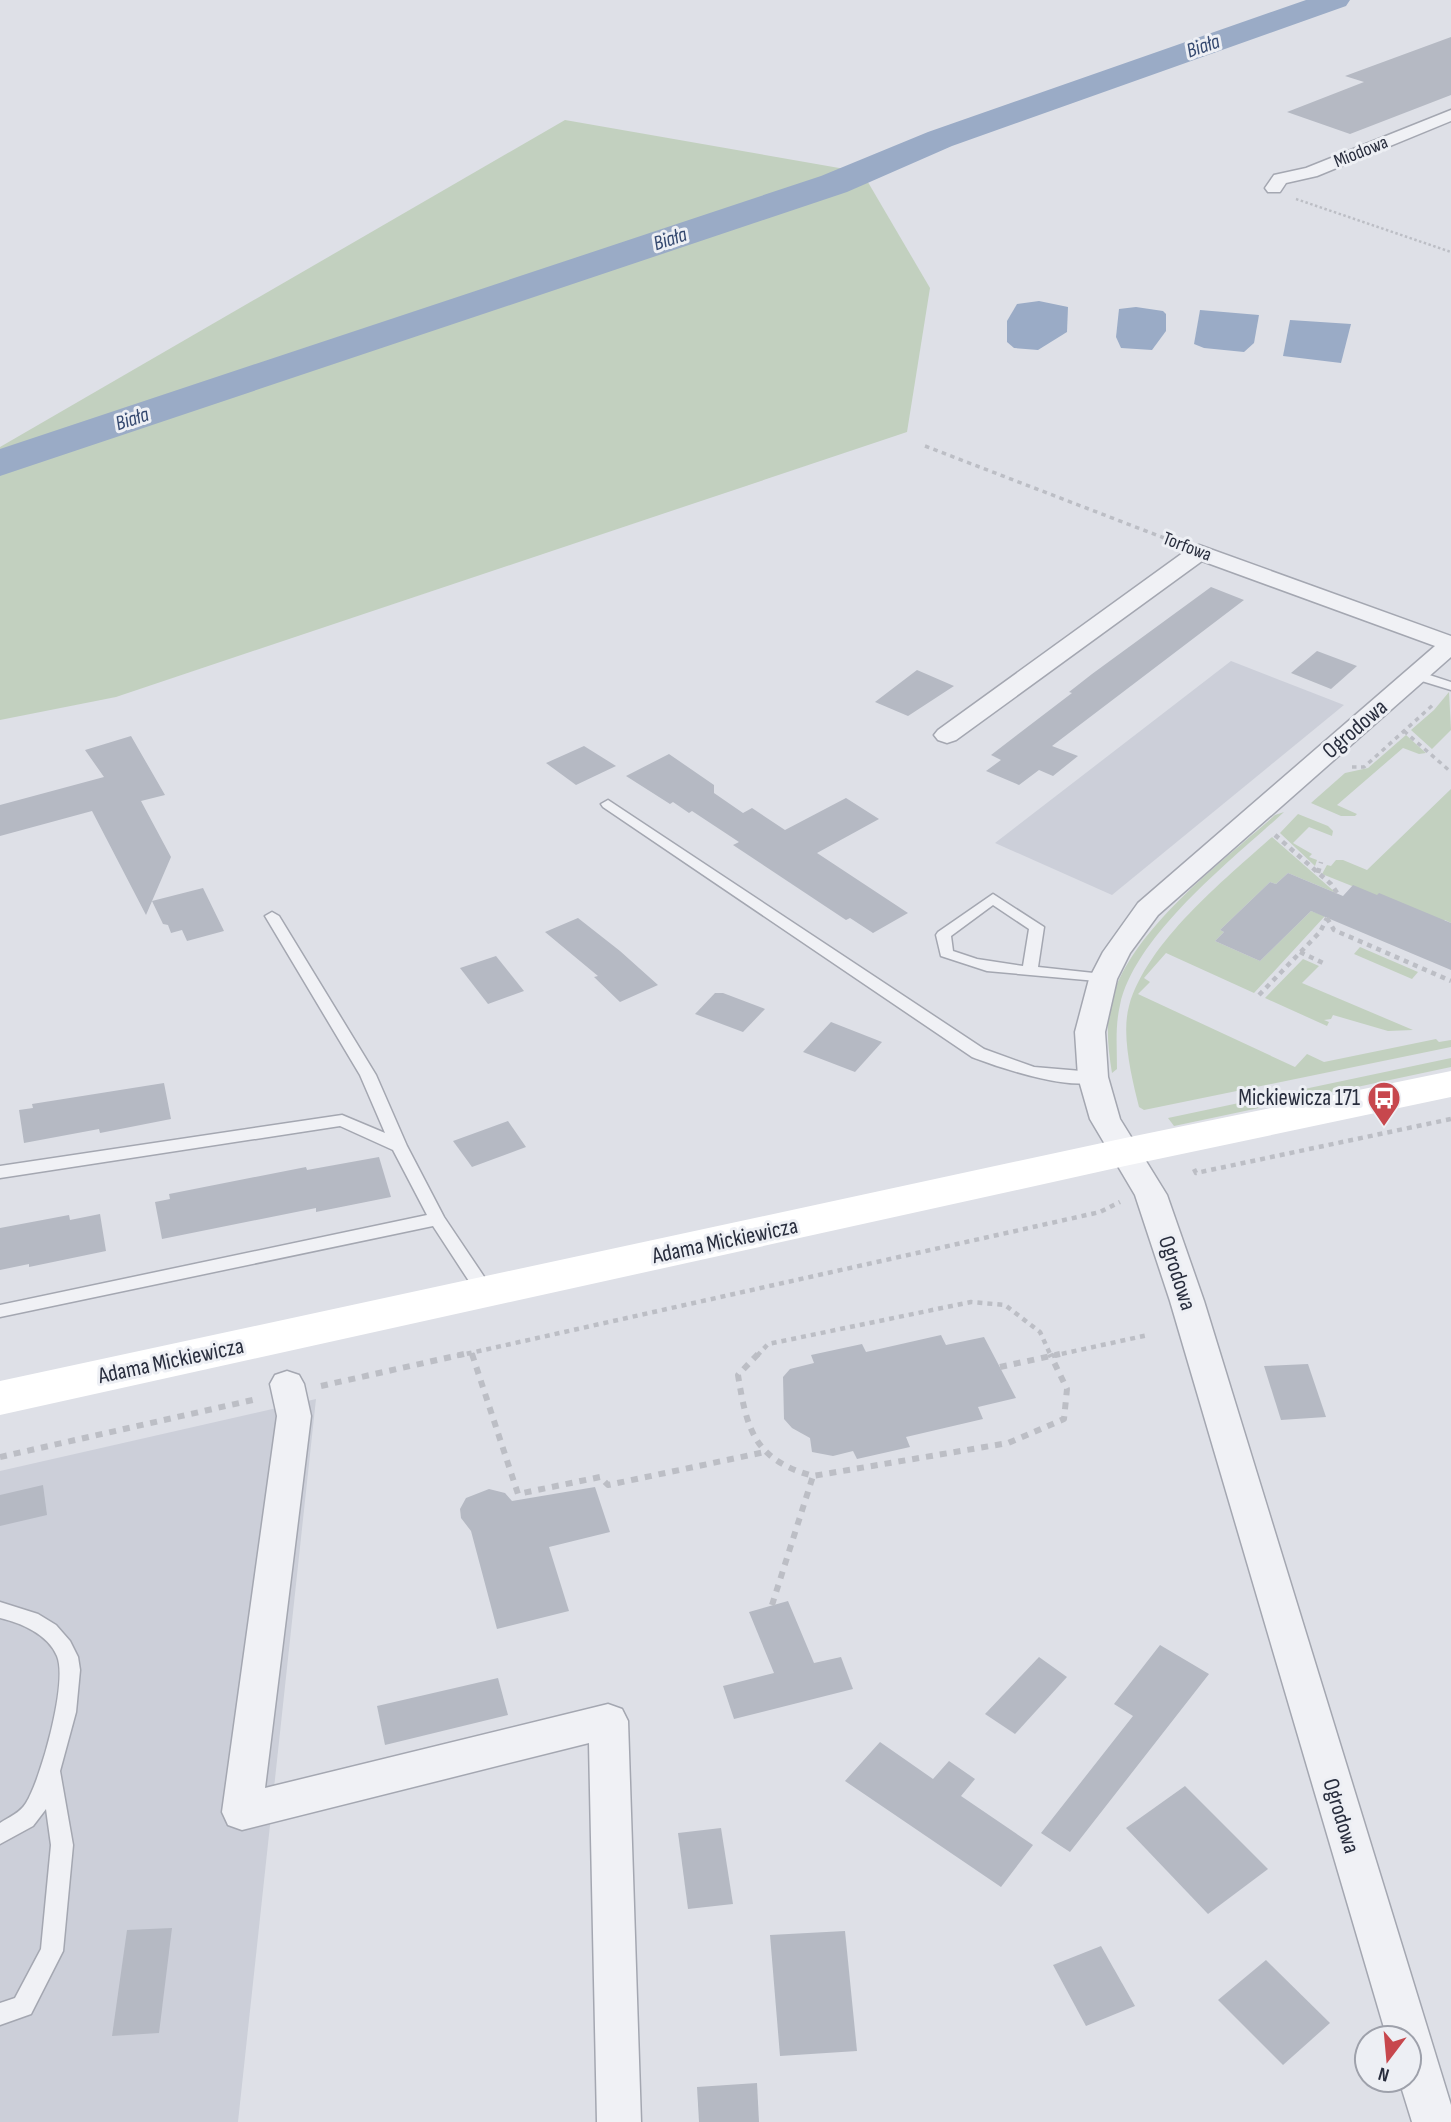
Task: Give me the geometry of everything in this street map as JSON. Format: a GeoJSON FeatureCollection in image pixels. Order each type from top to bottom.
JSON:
{"type":"FeatureCollection","features":[{"type":"Feature","properties":{"kind":"main road","name":"Adama Mickiewicza"},"geometry":{"type":"LineString","coordinates":[[0,1398],[1125,1152],[1451,1084]]}},
{"type":"Feature","properties":{"kind":"street","name":"Miodowa"},"geometry":{"type":"LineString","coordinates":[[1274,188],[1280,179],[1311,173],[1451,116]]}},
{"type":"Feature","properties":{"kind":"street","name":"Torfowa"},"geometry":{"type":"LineString","coordinates":[[1199,552],[1451,645]]}},
{"type":"Feature","properties":{"kind":"street"},"geometry":{"type":"LineString","coordinates":[[947,735],[1199,552]]}},
{"type":"Feature","properties":{"kind":"street","name":"Ogrodowa"},"geometry":{"type":"LineString","coordinates":[[1404,2024],[1187,1301],[1151,1195],[1105,1119],[1093,1077],[1090,1032],[1103,979],[1117,952],[1148,909],[1451,645]]}},
{"type":"Feature","properties":{"kind":"street"},"geometry":{"type":"LineString","coordinates":[[288,1388],[294,1416],[242,1812],[608,1721],[619,2122]]}},
{"type":"Feature","properties":{"kind":"street","name":"Ogrodowa"},"geometry":{"type":"LineString","coordinates":[[1423,2085],[1434,2122]]}},
{"type":"Feature","properties":{"kind":"lane"},"geometry":{"type":"LineString","coordinates":[[1417,675],[1449,685]]}},
{"type":"Feature","properties":{"kind":"lane"},"geometry":{"type":"LineString","coordinates":[[608,804],[978,1053],[1009,1068],[1045,1077],[1093,1077]]}},
{"type":"Feature","properties":{"kind":"lane"},"geometry":{"type":"LineString","coordinates":[[1030,971],[1037,927],[993,898],[943,935],[942,944],[946,953],[975,965],[1103,979]]}},
{"type":"Feature","properties":{"kind":"lane"},"geometry":{"type":"LineString","coordinates":[[272,916],[368,1075],[399,1146],[437,1219],[486,1293]]}},
{"type":"Feature","properties":{"kind":"lane"},"geometry":{"type":"LineString","coordinates":[[0,1172],[342,1120],[399,1146]]}},
{"type":"Feature","properties":{"kind":"lane"},"geometry":{"type":"LineString","coordinates":[[0,1311],[437,1219]]}},
{"type":"Feature","properties":{"kind":"lane"},"geometry":{"type":"LineString","coordinates":[[0,1610],[22,1614],[54,1634],[69,1659],[68,1697],[51,1774],[31,1814],[0,1834]]}},
{"type":"Feature","properties":{"kind":"lane"},"geometry":{"type":"LineString","coordinates":[[0,2014],[23,2006],[52,1951],[62,1845],[51,1774]]}},
{"type":"Feature","properties":{"kind":"path"},"geometry":{"type":"LineString","coordinates":[[1274,188],[1283,195],[1451,252]]}},
{"type":"Feature","properties":{"kind":"path","name":"Torfowa"},"geometry":{"type":"LineString","coordinates":[[925,446],[1199,552]]}},
{"type":"Feature","properties":{"kind":"path"},"geometry":{"type":"LineString","coordinates":[[1343,767],[1364,767],[1437,701],[1449,685]]}},
{"type":"Feature","properties":{"kind":"path"},"geometry":{"type":"LineString","coordinates":[[1404,730],[1451,772]]}},
{"type":"Feature","properties":{"kind":"path"},"geometry":{"type":"LineString","coordinates":[[1270,830],[1338,894]]}},
{"type":"Feature","properties":{"kind":"path"},"geometry":{"type":"LineString","coordinates":[[1318,873],[1321,862]]}},
{"type":"Feature","properties":{"kind":"path"},"geometry":{"type":"LineString","coordinates":[[1259,995],[1320,932],[1327,918],[1334,930],[1451,981]]}},
{"type":"Feature","properties":{"kind":"path"},"geometry":{"type":"LineString","coordinates":[[1300,953],[1323,963]]}},
{"type":"Feature","properties":{"kind":"path"},"geometry":{"type":"LineString","coordinates":[[1178,1143],[1196,1173],[1451,1119]]}},
{"type":"Feature","properties":{"kind":"path"},"geometry":{"type":"LineString","coordinates":[[0,1457],[288,1388],[472,1353],[1100,1212],[1127,1199],[1151,1195]]}},
{"type":"Feature","properties":{"kind":"path"},"geometry":{"type":"LineString","coordinates":[[971,1302],[1005,1305],[1040,1332],[1067,1389],[1064,1419],[1008,1443],[813,1476],[783,1467],[765,1452],[744,1414],[738,1375],[768,1344],[971,1302]]}},
{"type":"Feature","properties":{"kind":"path"},"geometry":{"type":"LineString","coordinates":[[1000,1367],[1148,1335]]}},
{"type":"Feature","properties":{"kind":"path"},"geometry":{"type":"LineString","coordinates":[[472,1353],[518,1494],[600,1476],[608,1485],[765,1452]]}},
{"type":"Feature","properties":{"kind":"path"},"geometry":{"type":"LineString","coordinates":[[772,1605],[813,1476]]}},
{"type":"Feature","properties":{"kind":"shaded area"},"geometry":{"type":"Polygon","coordinates":[[[1231,661],[1344,705],[1112,895],[995,843],[1231,661]]]}},
{"type":"Feature","properties":{"kind":"shaded area"},"geometry":{"type":"Polygon","coordinates":[[[316,1399],[238,2122],[0,2122],[0,1471],[316,1399]]]}},
{"type":"Feature","properties":{"kind":"green space"},"geometry":{"type":"Polygon","coordinates":[[[565,120],[862,172],[930,288],[907,432],[116,697],[0,720],[0,447],[565,120]]]}},
{"type":"Feature","properties":{"kind":"green space"},"geometry":{"type":"Polygon","coordinates":[[[1449,692],[1451,730],[1432,749],[1411,730],[1434,710],[1449,692]]]}},
{"type":"Feature","properties":{"kind":"green space"},"geometry":{"type":"Polygon","coordinates":[[[1406,735],[1426,753],[1419,754],[1403,748],[1337,805],[1357,814],[1355,816],[1341,816],[1311,803],[1345,773],[1368,768],[1406,735]]]}},
{"type":"Feature","properties":{"kind":"green space"},"geometry":{"type":"Polygon","coordinates":[[[1451,789],[1451,923],[1445,920],[1442,922],[1322,874],[1327,865],[1331,866],[1336,860],[1343,860],[1367,870],[1451,789]]]}},
{"type":"Feature","properties":{"kind":"green space"},"geometry":{"type":"Polygon","coordinates":[[[1284,812],[1188,900],[1145,952],[1129,979],[1120,1005],[1117,1069],[1112,1073],[1108,1016],[1123,972],[1139,946],[1206,875],[1275,815],[1284,812]]]}},
{"type":"Feature","properties":{"kind":"green space"},"geometry":{"type":"Polygon","coordinates":[[[1298,814],[1328,826],[1333,831],[1332,836],[1309,827],[1293,843],[1312,854],[1309,857],[1317,860],[1315,866],[1280,833],[1298,814]]]}},
{"type":"Feature","properties":{"kind":"green space"},"geometry":{"type":"Polygon","coordinates":[[[1272,837],[1336,893],[1288,873],[1276,884],[1270,882],[1220,930],[1224,932],[1215,941],[1260,961],[1311,911],[1325,916],[1254,993],[1166,953],[1144,978],[1150,982],[1138,994],[1295,1067],[1307,1054],[1324,1062],[1436,1039],[1439,1042],[1451,1040],[1451,1047],[1144,1110],[1139,1107],[1133,1083],[1126,1030],[1129,1006],[1138,982],[1152,959],[1189,914],[1272,837]]]}},
{"type":"Feature","properties":{"kind":"green space"},"geometry":{"type":"Polygon","coordinates":[[[1360,947],[1418,972],[1412,979],[1354,954],[1360,947]]]}},
{"type":"Feature","properties":{"kind":"green space"},"geometry":{"type":"Polygon","coordinates":[[[1303,959],[1319,966],[1302,983],[1413,1030],[1388,1031],[1333,1015],[1331,1019],[1324,1020],[1329,1022],[1327,1026],[1265,998],[1303,959]]]}},
{"type":"Feature","properties":{"kind":"green space"},"geometry":{"type":"Polygon","coordinates":[[[1451,1058],[1451,1067],[1174,1126],[1168,1118],[1451,1058]]]}},
{"type":"Feature","properties":{"kind":"water"},"geometry":{"type":"Polygon","coordinates":[[[1039,301],[1068,307],[1067,332],[1038,350],[1014,348],[1007,342],[1007,321],[1017,304],[1039,301]]]}},
{"type":"Feature","properties":{"kind":"water"},"geometry":{"type":"Polygon","coordinates":[[[1136,307],[1163,311],[1166,314],[1166,331],[1152,350],[1121,348],[1116,337],[1119,309],[1136,307]]]}},
{"type":"Feature","properties":{"kind":"water"},"geometry":{"type":"Polygon","coordinates":[[[1200,310],[1259,315],[1254,343],[1244,352],[1204,348],[1194,344],[1200,310]]]}},
{"type":"Feature","properties":{"kind":"water"},"geometry":{"type":"Polygon","coordinates":[[[1290,320],[1351,324],[1341,363],[1283,356],[1290,320]]]}},
{"type":"Feature","properties":{"kind":"building"},"geometry":{"type":"Polygon","coordinates":[[[1451,37],[1451,95],[1350,134],[1287,112],[1364,82],[1345,76],[1451,37]]]}},
{"type":"Feature","properties":{"kind":"building"},"geometry":{"type":"Polygon","coordinates":[[[1211,587],[1244,600],[1052,746],[1078,756],[1053,776],[1039,770],[1019,785],[986,771],[1001,760],[991,755],[1072,693],[1069,692],[1092,674],[1211,587]]]}},
{"type":"Feature","properties":{"kind":"building"},"geometry":{"type":"Polygon","coordinates":[[[1317,651],[1357,666],[1331,689],[1291,673],[1317,651]]]}},
{"type":"Feature","properties":{"kind":"building"},"geometry":{"type":"Polygon","coordinates":[[[917,670],[954,686],[908,716],[875,702],[917,670]]]}},
{"type":"Feature","properties":{"kind":"building"},"geometry":{"type":"Polygon","coordinates":[[[131,736],[165,795],[141,801],[171,857],[146,915],[92,811],[0,836],[0,805],[104,777],[85,750],[131,736]]]}},
{"type":"Feature","properties":{"kind":"building"},"geometry":{"type":"Polygon","coordinates":[[[584,746],[616,766],[576,785],[546,763],[584,746]]]}},
{"type":"Feature","properties":{"kind":"building"},"geometry":{"type":"Polygon","coordinates":[[[669,754],[714,785],[714,793],[743,813],[752,808],[785,830],[846,798],[879,819],[817,853],[908,913],[873,933],[850,918],[846,920],[733,845],[739,842],[692,811],[689,813],[673,802],[670,804],[626,776],[669,754]]]}},
{"type":"Feature","properties":{"kind":"building"},"geometry":{"type":"Polygon","coordinates":[[[1288,873],[1343,896],[1353,885],[1451,923],[1451,970],[1311,911],[1260,961],[1215,941],[1224,932],[1220,930],[1270,882],[1276,884],[1288,873]]]}},
{"type":"Feature","properties":{"kind":"building"},"geometry":{"type":"Polygon","coordinates":[[[203,888],[224,931],[187,941],[182,930],[171,933],[168,925],[163,924],[152,901],[203,888]]]}},
{"type":"Feature","properties":{"kind":"building"},"geometry":{"type":"Polygon","coordinates":[[[578,918],[658,985],[620,1002],[594,977],[598,976],[545,932],[578,918]]]}},
{"type":"Feature","properties":{"kind":"building"},"geometry":{"type":"Polygon","coordinates":[[[496,956],[524,991],[488,1004],[460,968],[496,956]]]}},
{"type":"Feature","properties":{"kind":"building"},"geometry":{"type":"Polygon","coordinates":[[[715,993],[723,993],[765,1009],[743,1032],[695,1014],[715,993]]]}},
{"type":"Feature","properties":{"kind":"building"},"geometry":{"type":"Polygon","coordinates":[[[831,1022],[882,1042],[855,1072],[803,1052],[831,1022]]]}},
{"type":"Feature","properties":{"kind":"building"},"geometry":{"type":"Polygon","coordinates":[[[164,1083],[171,1119],[100,1133],[99,1129],[24,1143],[19,1110],[33,1108],[32,1104],[164,1083]]]}},
{"type":"Feature","properties":{"kind":"building"},"geometry":{"type":"Polygon","coordinates":[[[508,1121],[526,1147],[472,1167],[453,1141],[508,1121]]]}},
{"type":"Feature","properties":{"kind":"building"},"geometry":{"type":"Polygon","coordinates":[[[379,1157],[391,1197],[316,1212],[316,1208],[162,1239],[155,1202],[170,1199],[169,1194],[306,1167],[307,1170],[379,1157]]]}},
{"type":"Feature","properties":{"kind":"building"},"geometry":{"type":"Polygon","coordinates":[[[100,1214],[106,1251],[29,1267],[29,1264],[0,1270],[0,1228],[69,1215],[70,1220],[100,1214]]]}},
{"type":"Feature","properties":{"kind":"building"},"geometry":{"type":"Polygon","coordinates":[[[941,1335],[946,1345],[984,1337],[1016,1398],[978,1407],[983,1419],[906,1437],[910,1447],[857,1459],[853,1451],[833,1456],[812,1452],[810,1438],[792,1428],[784,1419],[783,1377],[790,1369],[814,1363],[811,1355],[862,1344],[866,1352],[941,1335]]]}},
{"type":"Feature","properties":{"kind":"building"},"geometry":{"type":"Polygon","coordinates":[[[1308,1364],[1326,1417],[1281,1420],[1264,1366],[1308,1364]]]}},
{"type":"Feature","properties":{"kind":"building"},"geometry":{"type":"Polygon","coordinates":[[[43,1485],[47,1515],[0,1526],[0,1495],[43,1485]]]}},
{"type":"Feature","properties":{"kind":"building"},"geometry":{"type":"Polygon","coordinates":[[[595,1487],[610,1532],[549,1547],[569,1611],[497,1629],[471,1531],[461,1518],[460,1509],[466,1498],[489,1489],[505,1493],[512,1501],[595,1487]]]}},
{"type":"Feature","properties":{"kind":"building"},"geometry":{"type":"Polygon","coordinates":[[[788,1601],[814,1663],[841,1657],[853,1689],[734,1719],[723,1686],[774,1673],[749,1612],[788,1601]]]}},
{"type":"Feature","properties":{"kind":"building"},"geometry":{"type":"Polygon","coordinates":[[[1160,1645],[1209,1674],[1070,1852],[1041,1833],[1133,1716],[1114,1704],[1160,1645]]]}},
{"type":"Feature","properties":{"kind":"building"},"geometry":{"type":"Polygon","coordinates":[[[1039,1657],[1067,1677],[1015,1734],[985,1714],[1039,1657]]]}},
{"type":"Feature","properties":{"kind":"building"},"geometry":{"type":"Polygon","coordinates":[[[498,1678],[508,1715],[385,1745],[377,1706],[498,1678]]]}},
{"type":"Feature","properties":{"kind":"building"},"geometry":{"type":"Polygon","coordinates":[[[880,1742],[933,1779],[949,1761],[975,1779],[961,1796],[1033,1845],[1001,1887],[845,1781],[880,1742]]]}},
{"type":"Feature","properties":{"kind":"building"},"geometry":{"type":"Polygon","coordinates":[[[1185,1786],[1268,1869],[1208,1914],[1126,1828],[1185,1786]]]}},
{"type":"Feature","properties":{"kind":"building"},"geometry":{"type":"Polygon","coordinates":[[[721,1828],[733,1904],[688,1909],[678,1833],[721,1828]]]}},
{"type":"Feature","properties":{"kind":"building"},"geometry":{"type":"Polygon","coordinates":[[[172,1928],[159,2033],[112,2036],[127,1930],[172,1928]]]}},
{"type":"Feature","properties":{"kind":"building"},"geometry":{"type":"Polygon","coordinates":[[[845,1931],[857,2051],[780,2056],[770,1935],[845,1931]]]}},
{"type":"Feature","properties":{"kind":"building"},"geometry":{"type":"Polygon","coordinates":[[[1101,1946],[1135,2006],[1086,2026],[1053,1965],[1101,1946]]]}},
{"type":"Feature","properties":{"kind":"building"},"geometry":{"type":"Polygon","coordinates":[[[1266,1960],[1330,2023],[1283,2065],[1218,2000],[1266,1960]]]}},
{"type":"Feature","properties":{"kind":"building"},"geometry":{"type":"Polygon","coordinates":[[[757,2083],[759,2122],[699,2122],[697,2087],[757,2083]]]}},
{"type":"Feature","properties":{"kind":"waterway","name":"Biała"},"geometry":{"type":"LineString","coordinates":[[0,463],[834,184],[940,139],[1335,0]]}},
{"type":"Feature","properties":{"kind":"place","name":"Mickiewicza 171"},"geometry":{"type":"Point","coordinates":[1384,1128]}}]}
